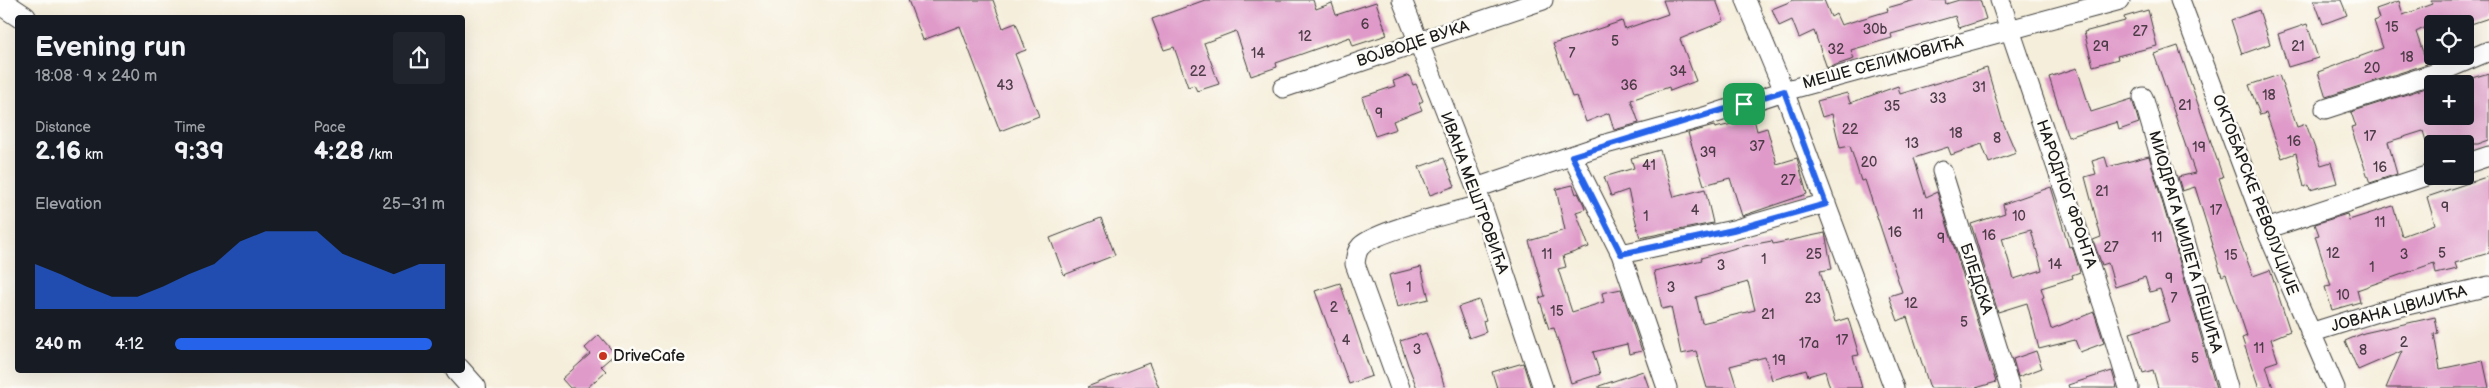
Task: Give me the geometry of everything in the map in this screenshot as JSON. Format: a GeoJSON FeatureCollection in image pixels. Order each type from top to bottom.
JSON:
{"type":"FeatureCollection","features":[{"type":"Feature","properties":{"kind":"main road"},"geometry":{"type":"LineString","coordinates":[[0,2],[20,15]]}},
{"type":"Feature","properties":{"kind":"main road"},"geometry":{"type":"LineString","coordinates":[[461,373],[474,388]]}},
{"type":"Feature","properties":{"kind":"street","name":"ИВАНА МЕШТРОВИЋА"},"geometry":{"type":"LineString","coordinates":[[1402,0],[1478,197],[1543,388]]}},
{"type":"Feature","properties":{"kind":"street","name":"ВОЈВОДЕ ВУКА"},"geometry":{"type":"LineString","coordinates":[[1282,88],[1543,0]]}},
{"type":"Feature","properties":{"kind":"street"},"geometry":{"type":"LineString","coordinates":[[1746,0],[1784,91],[1894,388]]}},
{"type":"Feature","properties":{"kind":"street","name":"НАРОДНОГ ФРОНТА"},"geometry":{"type":"LineString","coordinates":[[2000,0],[2111,328],[2129,388]]}},
{"type":"Feature","properties":{"kind":"street","name":"МЕШЕ СЕЛИМОВИЋА"},"geometry":{"type":"LineString","coordinates":[[1400,388],[1355,264],[1357,252],[1362,245],[1386,233],[1478,197],[1572,156],[1784,91],[2010,28],[2120,0]]}},
{"type":"Feature","properties":{"kind":"street","name":"ОКТОБАРСКЕ РЕВОЛУЦИЈЕ"},"geometry":{"type":"LineString","coordinates":[[2180,0],[2266,229],[2335,388]]}},
{"type":"Feature","properties":{"kind":"street"},"geometry":{"type":"LineString","coordinates":[[2324,109],[2442,71],[2489,51]]}},
{"type":"Feature","properties":{"kind":"street","name":"МИОДРАГА МИЛЕТА ПЕШИЋА"},"geometry":{"type":"LineString","coordinates":[[2143,97],[2228,388]]}},
{"type":"Feature","properties":{"kind":"street"},"geometry":{"type":"LineString","coordinates":[[1572,156],[1621,254],[1666,388]]}},
{"type":"Feature","properties":{"kind":"street"},"geometry":{"type":"LineString","coordinates":[[2474,161],[2489,156]]}},
{"type":"Feature","properties":{"kind":"street","name":"БЛЕДСКА"},"geometry":{"type":"LineString","coordinates":[[1942,171],[2010,388]]}},
{"type":"Feature","properties":{"kind":"street"},"geometry":{"type":"LineString","coordinates":[[2266,229],[2424,177]]}},
{"type":"Feature","properties":{"kind":"street"},"geometry":{"type":"LineString","coordinates":[[1621,254],[1733,230],[1826,204]]}},
{"type":"Feature","properties":{"kind":"street","name":"ЈОВАНА ЦВИЈИЋА"},"geometry":{"type":"LineString","coordinates":[[2310,333],[2377,312],[2489,286]]}},
{"type":"Feature","properties":{"kind":"building"},"geometry":{"type":"Polygon","coordinates":[[[908,0],[993,0],[1003,28],[1016,23],[1026,50],[1015,54],[1039,116],[1000,131],[960,26],[923,40],[908,0]]]}},
{"type":"Feature","properties":{"kind":"building"},"geometry":{"type":"Polygon","coordinates":[[[1205,0],[1313,0],[1316,9],[1332,3],[1336,15],[1376,2],[1387,35],[1353,46],[1350,37],[1276,63],[1277,67],[1251,76],[1236,31],[1204,43],[1219,84],[1197,91],[1194,85],[1188,87],[1174,47],[1164,50],[1152,19],[1205,0]]]}},
{"type":"Feature","properties":{"kind":"building"},"geometry":{"type":"Polygon","coordinates":[[[1663,0],[1716,0],[1724,21],[1680,39],[1696,81],[1670,91],[1669,87],[1631,100],[1639,123],[1614,130],[1609,113],[1586,122],[1577,96],[1572,97],[1553,44],[1622,21],[1625,29],[1668,14],[1663,0]]]}},
{"type":"Feature","properties":{"kind":"building"},"geometry":{"type":"Polygon","coordinates":[[[1794,0],[1824,0],[1831,17],[1836,14],[1841,25],[1888,11],[1887,8],[1915,0],[1945,0],[1946,4],[1959,0],[1980,0],[1986,19],[1959,28],[1955,16],[1891,34],[1892,38],[1851,50],[1854,59],[1827,68],[1814,31],[1799,38],[1792,20],[1779,26],[1772,9],[1794,0]]]}},
{"type":"Feature","properties":{"kind":"building"},"geometry":{"type":"Polygon","coordinates":[[[2314,0],[2341,0],[2347,15],[2323,24],[2314,0]]]}},
{"type":"Feature","properties":{"kind":"building"},"geometry":{"type":"Polygon","coordinates":[[[2431,0],[2489,0],[2489,18],[2474,23],[2474,15],[2424,15],[2424,28],[2416,32],[2424,55],[2424,65],[2326,97],[2318,72],[2383,48],[2374,21],[2379,19],[2376,9],[2399,1],[2403,15],[2433,4],[2431,0]]]}},
{"type":"Feature","properties":{"kind":"building"},"geometry":{"type":"Polygon","coordinates":[[[2148,10],[2157,46],[2117,56],[2118,59],[2093,66],[2084,32],[2125,21],[2124,17],[2148,10]]]}},
{"type":"Feature","properties":{"kind":"building"},"geometry":{"type":"Polygon","coordinates":[[[2259,10],[2270,44],[2242,54],[2231,20],[2259,10]]]}},
{"type":"Feature","properties":{"kind":"building"},"geometry":{"type":"Polygon","coordinates":[[[2307,24],[2318,58],[2288,67],[2278,34],[2307,24]]]}},
{"type":"Feature","properties":{"kind":"building"},"geometry":{"type":"Polygon","coordinates":[[[2178,46],[2223,177],[2219,178],[2253,276],[2270,270],[2290,331],[2271,339],[2278,361],[2266,365],[2273,388],[2259,388],[2242,338],[2247,336],[2226,274],[2222,276],[2195,187],[2182,191],[2178,177],[2195,173],[2154,54],[2178,46]]]}},
{"type":"Feature","properties":{"kind":"building"},"geometry":{"type":"Polygon","coordinates":[[[1987,68],[2002,120],[2016,153],[1989,163],[1982,144],[1951,155],[1948,147],[1914,158],[1926,197],[1937,192],[1996,382],[1976,388],[1930,388],[1907,317],[1898,321],[1889,296],[1902,292],[1865,180],[1861,181],[1850,146],[1840,148],[1832,114],[1822,117],[1817,101],[1847,93],[1850,103],[1898,86],[1900,94],[1987,68]]]}},
{"type":"Feature","properties":{"kind":"building"},"geometry":{"type":"Polygon","coordinates":[[[2077,68],[2091,112],[2132,99],[2139,123],[2119,130],[2117,122],[2068,137],[2049,77],[2077,68]]]}},
{"type":"Feature","properties":{"kind":"building"},"geometry":{"type":"Polygon","coordinates":[[[2489,73],[2489,140],[2474,144],[2474,135],[2424,135],[2423,131],[2388,142],[2397,174],[2370,183],[2351,128],[2356,127],[2351,112],[2424,89],[2424,125],[2474,125],[2474,77],[2489,73]]]}},
{"type":"Feature","properties":{"kind":"building"},"geometry":{"type":"Polygon","coordinates":[[[1409,75],[1413,85],[1416,84],[1423,101],[1419,103],[1422,110],[1393,121],[1396,129],[1375,136],[1362,97],[1395,86],[1393,81],[1409,75]]]}},
{"type":"Feature","properties":{"kind":"building"},"geometry":{"type":"Polygon","coordinates":[[[2279,75],[2297,127],[2306,124],[2321,165],[2331,162],[2337,183],[2310,190],[2309,185],[2304,187],[2296,153],[2282,158],[2266,113],[2260,115],[2249,85],[2279,75]]]}},
{"type":"Feature","properties":{"kind":"building"},"geometry":{"type":"Polygon","coordinates":[[[1754,119],[1757,131],[1767,128],[1777,164],[1797,158],[1807,194],[1742,216],[1730,178],[1704,185],[1688,133],[1714,126],[1715,128],[1733,125],[1754,119]]]}},
{"type":"Feature","properties":{"kind":"building"},"geometry":{"type":"Polygon","coordinates":[[[1660,150],[1674,197],[1705,189],[1713,223],[1640,238],[1628,190],[1611,196],[1604,177],[1634,168],[1631,158],[1660,150]]]}},
{"type":"Feature","properties":{"kind":"building"},"geometry":{"type":"Polygon","coordinates":[[[2149,156],[2216,388],[2158,388],[2153,370],[2143,373],[2130,333],[2170,321],[2160,289],[2150,292],[2145,277],[2115,287],[2108,263],[2102,265],[2093,240],[2101,237],[2085,177],[2096,174],[2092,161],[2105,157],[2108,167],[2149,156]]]}},
{"type":"Feature","properties":{"kind":"building"},"geometry":{"type":"Polygon","coordinates":[[[1444,158],[1455,186],[1430,195],[1419,167],[1444,158]]]}},
{"type":"Feature","properties":{"kind":"building"},"geometry":{"type":"Polygon","coordinates":[[[2489,176],[2489,253],[2455,263],[2457,269],[2436,274],[2434,263],[2357,290],[2360,302],[2332,310],[2325,287],[2331,286],[2315,236],[2319,235],[2315,224],[2347,214],[2349,220],[2393,206],[2402,236],[2435,224],[2427,197],[2462,185],[2474,185],[2474,181],[2489,176]]]}},
{"type":"Feature","properties":{"kind":"building"},"geometry":{"type":"Polygon","coordinates":[[[1573,185],[1576,194],[1578,193],[1584,205],[1585,209],[1576,212],[1589,247],[1563,256],[1566,267],[1558,269],[1572,312],[1604,302],[1602,293],[1621,289],[1642,351],[1629,354],[1627,344],[1593,352],[1600,374],[1571,383],[1554,328],[1549,329],[1539,298],[1545,296],[1529,241],[1565,230],[1556,189],[1573,185]]]}},
{"type":"Feature","properties":{"kind":"building"},"geometry":{"type":"Polygon","coordinates":[[[2051,187],[2069,247],[2072,246],[2080,272],[2072,275],[2073,278],[2041,288],[2051,329],[2094,312],[2104,343],[2080,352],[2075,340],[2039,349],[2027,303],[1998,312],[1971,224],[2005,213],[2003,204],[2051,187]],[[2031,230],[2002,238],[2014,279],[2042,270],[2031,230]]]}},
{"type":"Feature","properties":{"kind":"building"},"geometry":{"type":"Polygon","coordinates":[[[1101,218],[1115,255],[1064,275],[1050,238],[1101,218]]]}},
{"type":"Feature","properties":{"kind":"building"},"geometry":{"type":"Polygon","coordinates":[[[1825,233],[1832,269],[1820,271],[1835,322],[1848,318],[1859,355],[1853,356],[1862,388],[1830,388],[1825,371],[1808,376],[1806,370],[1772,380],[1765,357],[1730,366],[1737,388],[1707,388],[1696,351],[1681,354],[1671,307],[1662,309],[1654,271],[1702,260],[1701,258],[1739,247],[1772,241],[1773,244],[1825,233]],[[1748,282],[1696,297],[1702,323],[1755,310],[1748,282]]]}},
{"type":"Feature","properties":{"kind":"building"},"geometry":{"type":"Polygon","coordinates":[[[1421,267],[1429,299],[1397,307],[1389,275],[1421,267]]]}},
{"type":"Feature","properties":{"kind":"building"},"geometry":{"type":"Polygon","coordinates":[[[1340,283],[1372,376],[1349,384],[1315,291],[1340,283]]]}},
{"type":"Feature","properties":{"kind":"building"},"geometry":{"type":"Polygon","coordinates":[[[1479,300],[1486,320],[1483,321],[1486,332],[1469,338],[1458,307],[1479,300]]]}},
{"type":"Feature","properties":{"kind":"building"},"geometry":{"type":"Polygon","coordinates":[[[2435,317],[2438,333],[2434,334],[2440,369],[2483,360],[2489,388],[2386,388],[2402,351],[2358,370],[2345,341],[2364,333],[2435,317]]]}},
{"type":"Feature","properties":{"kind":"building"},"geometry":{"type":"Polygon","coordinates":[[[1426,333],[1445,388],[1417,388],[1408,365],[1400,341],[1426,333]]]}},
{"type":"Feature","properties":{"kind":"building"},"geometry":{"type":"Polygon","coordinates":[[[599,335],[615,354],[601,366],[606,371],[587,388],[570,388],[562,379],[590,354],[585,348],[599,335]]]}},
{"type":"Feature","properties":{"kind":"building"},"geometry":{"type":"Polygon","coordinates":[[[2036,351],[2042,368],[2018,377],[2013,359],[2036,351]]]}},
{"type":"Feature","properties":{"kind":"building"},"geometry":{"type":"Polygon","coordinates":[[[1149,363],[1159,388],[1087,387],[1149,363]]]}},
{"type":"Feature","properties":{"kind":"building"},"geometry":{"type":"Polygon","coordinates":[[[1523,363],[1531,388],[1497,388],[1492,372],[1523,363]]]}},
{"type":"Feature","properties":{"kind":"building"},"geometry":{"type":"Polygon","coordinates":[[[1643,371],[1649,388],[1599,388],[1599,386],[1643,371]]]}},
{"type":"Feature","properties":{"kind":"building"},"geometry":{"type":"Polygon","coordinates":[[[2112,371],[2117,388],[2069,388],[2068,385],[2112,371]]]}},
{"type":"Feature","properties":{"kind":"place","name":"DriveCafe"},"geometry":{"type":"Point","coordinates":[603,356]}},
{"type":"Feature","properties":{"kind":"route"},"geometry":{"type":"LineString","coordinates":[[1784,91],[1826,204],[1733,230],[1621,254],[1609,226],[1572,156],[1609,143],[1744,104],[1784,91]]}}]}
